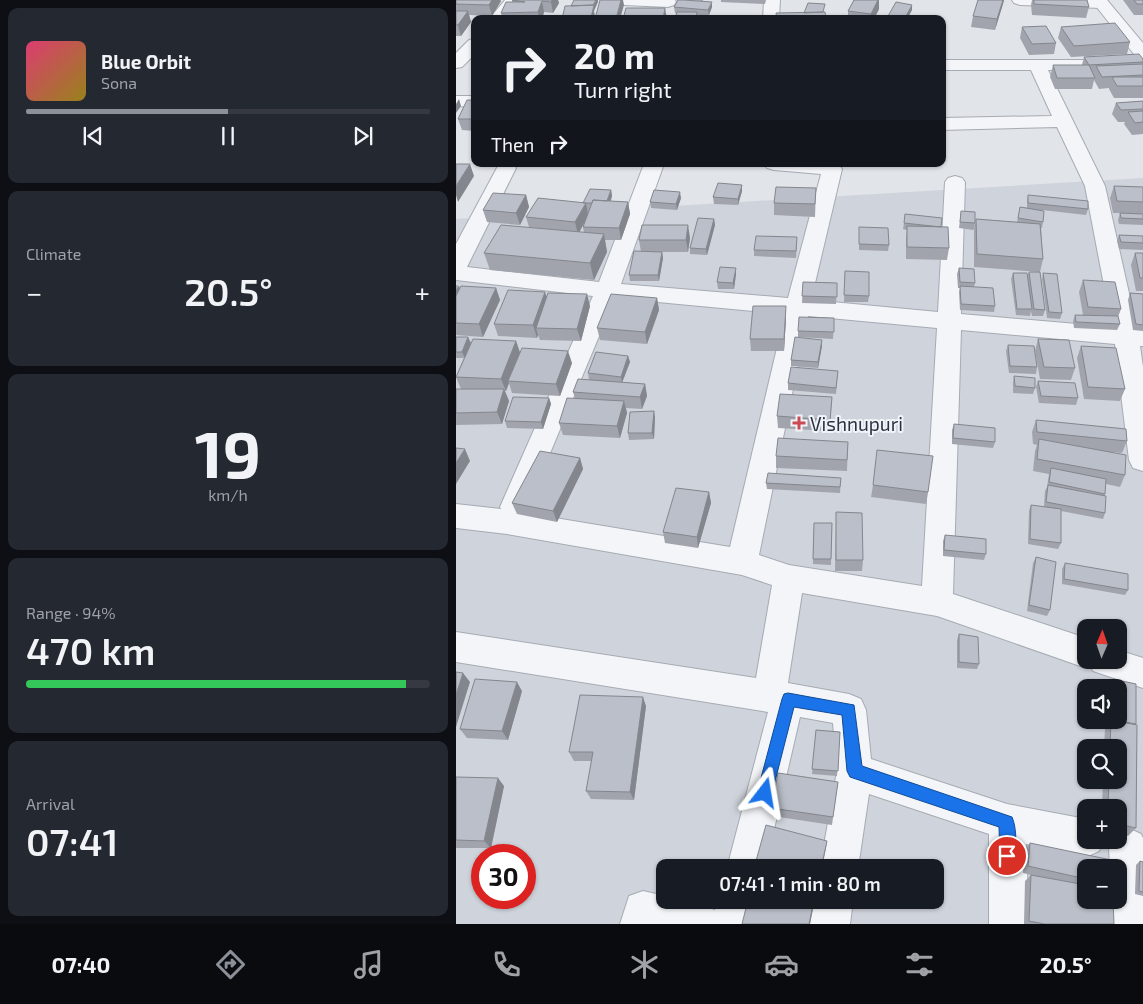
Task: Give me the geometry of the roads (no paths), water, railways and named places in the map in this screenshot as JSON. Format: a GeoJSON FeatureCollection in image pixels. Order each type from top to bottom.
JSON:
{"type":"FeatureCollection","features":[{"type":"Feature","properties":{"kind":"street"},"geometry":{"type":"LineString","coordinates":[[501,15],[514,0]]}},
{"type":"Feature","properties":{"kind":"street"},"geometry":{"type":"LineString","coordinates":[[624,0],[668,1],[668,15]]}},
{"type":"Feature","properties":{"kind":"street"},"geometry":{"type":"LineString","coordinates":[[771,15],[772,0]]}},
{"type":"Feature","properties":{"kind":"street"},"geometry":{"type":"LineString","coordinates":[[1020,0],[1100,2],[1143,54]]}},
{"type":"Feature","properties":{"kind":"street"},"geometry":{"type":"LineString","coordinates":[[456,40],[471,44]]}},
{"type":"Feature","properties":{"kind":"street"},"geometry":{"type":"LineString","coordinates":[[456,63],[471,48]]}},
{"type":"Feature","properties":{"kind":"street"},"geometry":{"type":"LineString","coordinates":[[946,65],[1143,65]]}},
{"type":"Feature","properties":{"kind":"street"},"geometry":{"type":"LineString","coordinates":[[1037,65],[1095,186],[1134,337],[1143,460]]}},
{"type":"Feature","properties":{"kind":"street"},"geometry":{"type":"LineString","coordinates":[[456,101],[471,102]]}},
{"type":"Feature","properties":{"kind":"street"},"geometry":{"type":"LineString","coordinates":[[946,124],[1064,121]]}},
{"type":"Feature","properties":{"kind":"street"},"geometry":{"type":"LineString","coordinates":[[507,522],[607,290],[653,167]]}},
{"type":"Feature","properties":{"kind":"street"},"geometry":{"type":"LineString","coordinates":[[742,562],[798,307],[832,170],[803,167]]}},
{"type":"Feature","properties":{"kind":"street"},"geometry":{"type":"LineString","coordinates":[[456,266],[506,168]]}},
{"type":"Feature","properties":{"kind":"street"},"geometry":{"type":"LineString","coordinates":[[937,602],[955,182]]}},
{"type":"Feature","properties":{"kind":"street"},"geometry":{"type":"LineString","coordinates":[[456,273],[607,290],[950,319],[1134,337]]}},
{"type":"Feature","properties":{"kind":"street"},"geometry":{"type":"LineString","coordinates":[[456,516],[507,522],[742,562],[789,578],[937,602],[1077,650]]}},
{"type":"Feature","properties":{"kind":"street"},"geometry":{"type":"LineString","coordinates":[[748,859],[779,697],[789,578]]}},
{"type":"Feature","properties":{"kind":"street"},"geometry":{"type":"LineString","coordinates":[[456,647],[779,697],[849,710],[855,771],[840,859]]}},
{"type":"Feature","properties":{"kind":"street"},"geometry":{"type":"LineString","coordinates":[[1127,668],[1143,673]]}},
{"type":"Feature","properties":{"kind":"street"},"geometry":{"type":"LineString","coordinates":[[855,771],[1007,822],[1077,836]]}},
{"type":"Feature","properties":{"kind":"street"},"geometry":{"type":"LineString","coordinates":[[1007,822],[1009,924]]}},
{"type":"Feature","properties":{"kind":"street"},"geometry":{"type":"LineString","coordinates":[[1123,849],[1134,910]]}},
{"type":"Feature","properties":{"kind":"street"},"geometry":{"type":"LineString","coordinates":[[731,924],[735,909]]}},
{"type":"Feature","properties":{"kind":"street"},"geometry":{"type":"LineString","coordinates":[[830,924],[832,909]]}},
{"type":"Feature","properties":{"kind":"street"},"geometry":{"type":"LineString","coordinates":[[640,924],[643,910],[701,924]]}},
{"type":"Feature","properties":{"kind":"place","name":"Vishnupuri"},"geometry":{"type":"Point","coordinates":[799,423]}}]}
